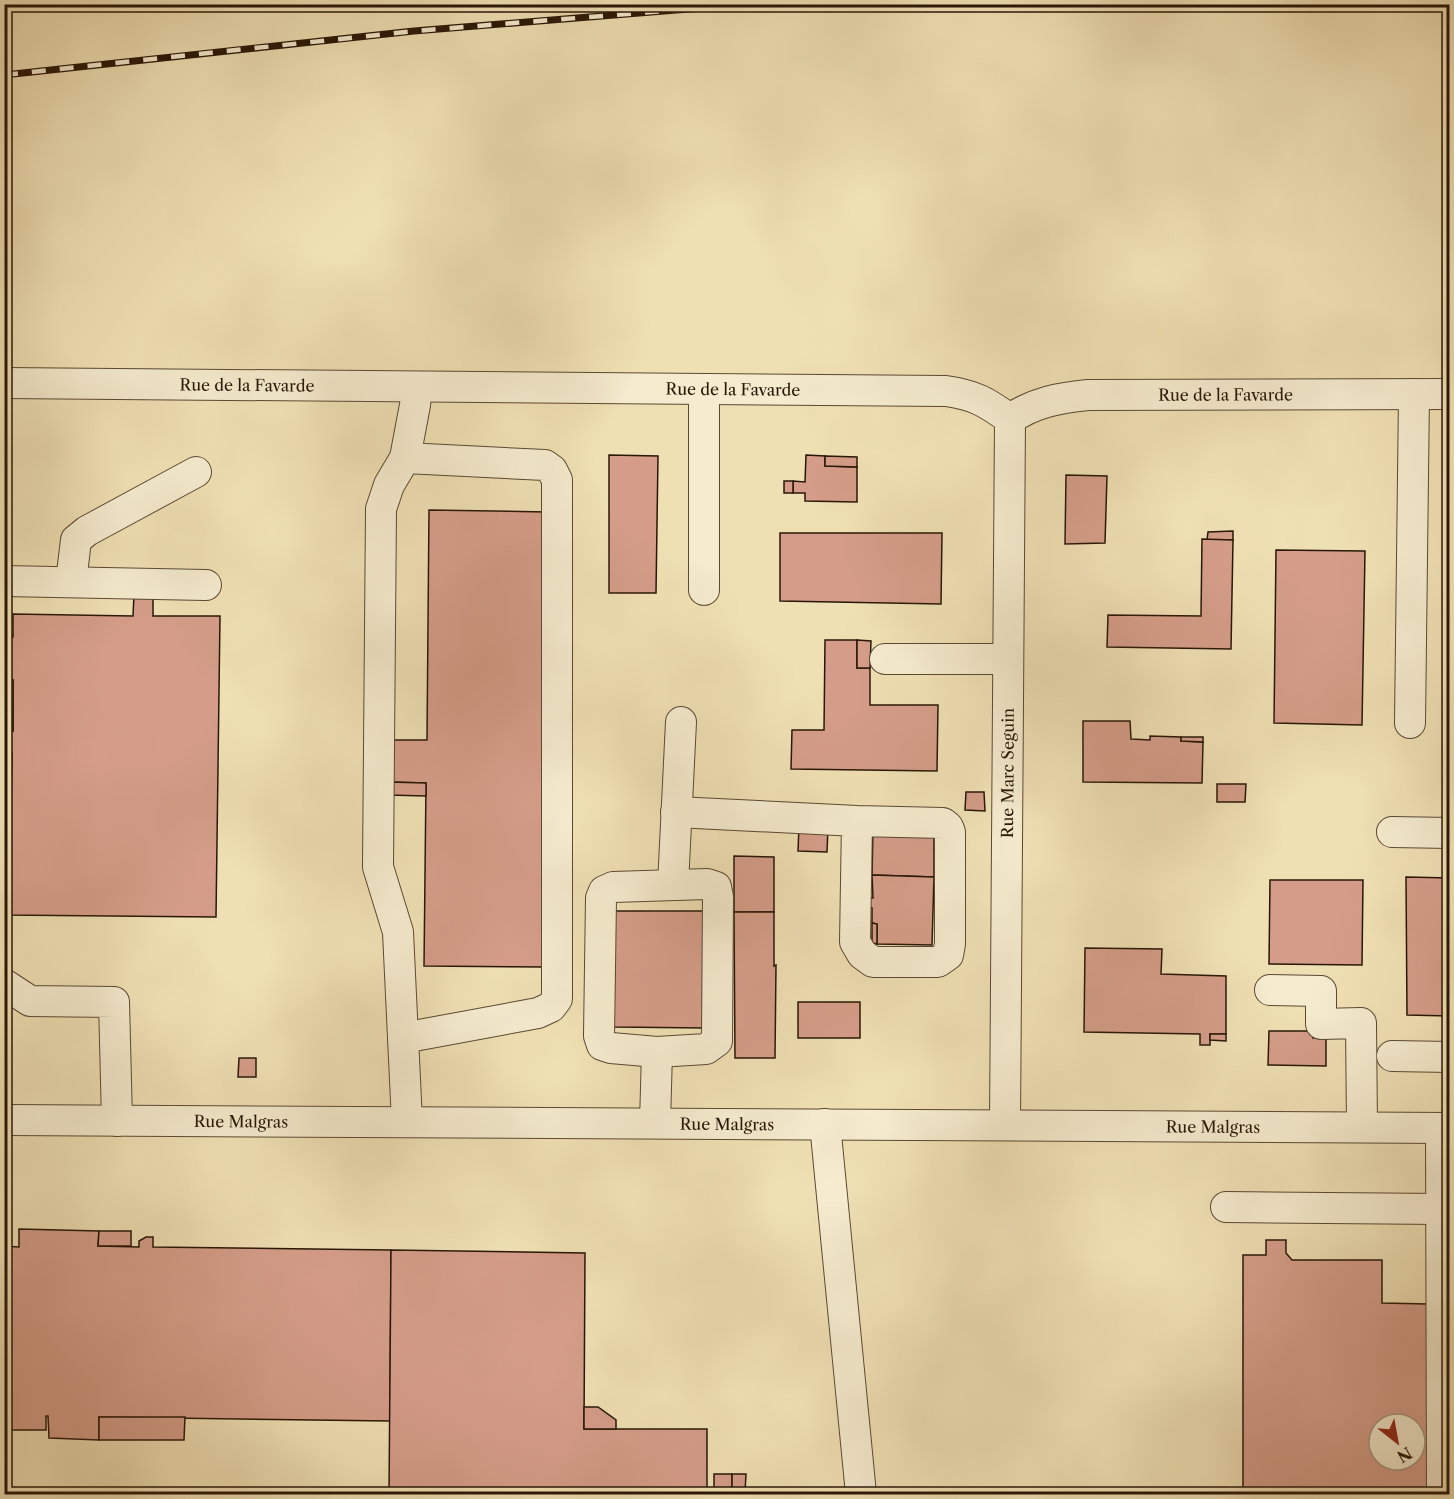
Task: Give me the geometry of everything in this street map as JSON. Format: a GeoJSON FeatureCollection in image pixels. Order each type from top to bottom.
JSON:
{"type":"FeatureCollection","features":[{"type":"Feature","properties":{"kind":"street","name":"Rue de la Favarde"},"geometry":{"type":"LineString","coordinates":[[4,383],[946,391],[969,394],[986,402],[1010,419],[1026,408],[1053,399],[1088,395],[1449,394]]}},
{"type":"Feature","properties":{"kind":"street"},"geometry":{"type":"LineString","coordinates":[[407,1122],[398,932],[378,867],[381,509],[389,485],[405,458],[417,387]]}},
{"type":"Feature","properties":{"kind":"street"},"geometry":{"type":"LineString","coordinates":[[704,389],[704,590]]}},
{"type":"Feature","properties":{"kind":"street"},"geometry":{"type":"LineString","coordinates":[[1410,723],[1414,394]]}},
{"type":"Feature","properties":{"kind":"street","name":"Rue Marc Seguin"},"geometry":{"type":"LineString","coordinates":[[1005,1125],[1010,419]]}},
{"type":"Feature","properties":{"kind":"street"},"geometry":{"type":"LineString","coordinates":[[403,1038],[538,1013],[551,1007],[557,999],[557,480],[552,470],[545,465],[405,458]]}},
{"type":"Feature","properties":{"kind":"street"},"geometry":{"type":"LineString","coordinates":[[71,582],[76,540],[87,531],[196,472]]}},
{"type":"Feature","properties":{"kind":"street"},"geometry":{"type":"LineString","coordinates":[[4,581],[206,585]]}},
{"type":"Feature","properties":{"kind":"street"},"geometry":{"type":"LineString","coordinates":[[885,659],[1008,659]]}},
{"type":"Feature","properties":{"kind":"street"},"geometry":{"type":"LineString","coordinates":[[673,885],[681,722]]}},
{"type":"Feature","properties":{"kind":"street"},"geometry":{"type":"LineString","coordinates":[[676,812],[943,823],[950,832],[950,944],[948,955],[938,962],[873,962],[862,954],[855,942],[857,821]]}},
{"type":"Feature","properties":{"kind":"street"},"geometry":{"type":"LineString","coordinates":[[1392,832],[1449,832]]}},
{"type":"Feature","properties":{"kind":"street"},"geometry":{"type":"LineString","coordinates":[[707,884],[716,887],[718,897],[719,1032],[717,1041],[706,1049],[657,1052],[603,1046],[599,1036],[601,898],[604,891],[613,887],[707,884]]}},
{"type":"Feature","properties":{"kind":"street"},"geometry":{"type":"LineString","coordinates":[[4,984],[30,1001],[114,1002],[117,1121]]}},
{"type":"Feature","properties":{"kind":"street"},"geometry":{"type":"LineString","coordinates":[[1270,990],[1321,991],[1322,1024],[1361,1023],[1362,1127]]}},
{"type":"Feature","properties":{"kind":"street"},"geometry":{"type":"LineString","coordinates":[[655,1123],[657,1052]]}},
{"type":"Feature","properties":{"kind":"street"},"geometry":{"type":"LineString","coordinates":[[1392,1056],[1449,1057]]}},
{"type":"Feature","properties":{"kind":"street","name":"Rue Malgras"},"geometry":{"type":"LineString","coordinates":[[4,1120],[1445,1128]]}},
{"type":"Feature","properties":{"kind":"street"},"geometry":{"type":"LineString","coordinates":[[825,1124],[861,1494]]}},
{"type":"Feature","properties":{"kind":"street"},"geometry":{"type":"LineString","coordinates":[[1442,1494],[1441,1209],[1445,1128]]}},
{"type":"Feature","properties":{"kind":"street"},"geometry":{"type":"LineString","coordinates":[[1226,1207],[1441,1209]]}},
{"type":"Feature","properties":{"kind":"building"},"geometry":{"type":"Polygon","coordinates":[[[609,455],[658,456],[656,593],[609,593],[609,455]]]}},
{"type":"Feature","properties":{"kind":"building"},"geometry":{"type":"Polygon","coordinates":[[[806,455],[825,456],[825,466],[857,467],[857,502],[805,501],[805,493],[793,493],[793,481],[805,482],[806,455]]]}},
{"type":"Feature","properties":{"kind":"building"},"geometry":{"type":"Polygon","coordinates":[[[825,456],[857,457],[857,467],[825,466],[825,456]]]}},
{"type":"Feature","properties":{"kind":"building"},"geometry":{"type":"Polygon","coordinates":[[[1066,475],[1107,476],[1105,543],[1065,544],[1066,475]]]}},
{"type":"Feature","properties":{"kind":"building"},"geometry":{"type":"Polygon","coordinates":[[[784,481],[793,481],[793,493],[784,493],[784,481]]]}},
{"type":"Feature","properties":{"kind":"building"},"geometry":{"type":"Polygon","coordinates":[[[429,510],[547,512],[543,967],[424,966],[426,783],[388,782],[388,740],[427,740],[429,510]]]}},
{"type":"Feature","properties":{"kind":"building"},"geometry":{"type":"Polygon","coordinates":[[[1233,531],[1233,540],[1207,540],[1208,532],[1233,531]]]}},
{"type":"Feature","properties":{"kind":"building"},"geometry":{"type":"Polygon","coordinates":[[[780,533],[942,533],[941,604],[780,601],[780,533]]]}},
{"type":"Feature","properties":{"kind":"building"},"geometry":{"type":"Polygon","coordinates":[[[1202,539],[1233,540],[1231,649],[1107,647],[1108,615],[1201,616],[1202,539]]]}},
{"type":"Feature","properties":{"kind":"building"},"geometry":{"type":"Polygon","coordinates":[[[1276,550],[1365,551],[1362,725],[1274,723],[1276,550]]]}},
{"type":"Feature","properties":{"kind":"building"},"geometry":{"type":"Polygon","coordinates":[[[134,595],[153,595],[153,616],[220,616],[216,917],[4,915],[4,810],[11,810],[12,752],[4,752],[4,731],[13,731],[13,680],[4,680],[4,637],[13,637],[13,614],[133,616],[134,595]]]}},
{"type":"Feature","properties":{"kind":"building"},"geometry":{"type":"Polygon","coordinates":[[[825,640],[857,640],[857,668],[870,668],[870,705],[938,705],[937,771],[791,769],[792,730],[824,730],[825,640]]]}},
{"type":"Feature","properties":{"kind":"building"},"geometry":{"type":"Polygon","coordinates":[[[857,640],[871,641],[870,668],[857,668],[857,640]]]}},
{"type":"Feature","properties":{"kind":"building"},"geometry":{"type":"Polygon","coordinates":[[[4,680],[13,680],[13,731],[4,731],[4,680]]]}},
{"type":"Feature","properties":{"kind":"building"},"geometry":{"type":"Polygon","coordinates":[[[1083,721],[1130,721],[1131,739],[1150,740],[1150,736],[1181,737],[1181,741],[1203,742],[1202,783],[1083,782],[1083,721]]]}},
{"type":"Feature","properties":{"kind":"building"},"geometry":{"type":"Polygon","coordinates":[[[1181,737],[1203,737],[1203,742],[1181,741],[1181,737]]]}},
{"type":"Feature","properties":{"kind":"building"},"geometry":{"type":"Polygon","coordinates":[[[388,782],[426,783],[426,796],[387,795],[388,782]]]}},
{"type":"Feature","properties":{"kind":"building"},"geometry":{"type":"Polygon","coordinates":[[[1217,784],[1246,784],[1245,802],[1217,802],[1217,784]]]}},
{"type":"Feature","properties":{"kind":"building"},"geometry":{"type":"Polygon","coordinates":[[[966,792],[984,792],[985,811],[965,810],[966,792]]]}},
{"type":"Feature","properties":{"kind":"building"},"geometry":{"type":"Polygon","coordinates":[[[799,826],[828,827],[827,852],[798,851],[799,826]]]}},
{"type":"Feature","properties":{"kind":"building"},"geometry":{"type":"Polygon","coordinates":[[[873,830],[934,830],[934,877],[872,875],[873,830]]]}},
{"type":"Feature","properties":{"kind":"building"},"geometry":{"type":"Polygon","coordinates":[[[734,856],[774,857],[774,912],[734,912],[734,856]]]}},
{"type":"Feature","properties":{"kind":"building"},"geometry":{"type":"Polygon","coordinates":[[[872,875],[934,877],[932,945],[877,944],[877,924],[872,923],[872,908],[862,907],[863,897],[873,898],[872,875]]]}},
{"type":"Feature","properties":{"kind":"building"},"geometry":{"type":"Polygon","coordinates":[[[1406,877],[1450,878],[1450,1016],[1407,1015],[1406,877]]]}},
{"type":"Feature","properties":{"kind":"building"},"geometry":{"type":"Polygon","coordinates":[[[1270,880],[1363,880],[1362,965],[1269,964],[1270,880]]]}},
{"type":"Feature","properties":{"kind":"building"},"geometry":{"type":"Polygon","coordinates":[[[615,911],[708,911],[706,1028],[614,1027],[615,911]]]}},
{"type":"Feature","properties":{"kind":"building"},"geometry":{"type":"Polygon","coordinates":[[[734,912],[774,912],[775,1058],[735,1058],[734,912]]]}},
{"type":"Feature","properties":{"kind":"building"},"geometry":{"type":"Polygon","coordinates":[[[872,923],[877,924],[877,944],[872,943],[872,923]]]}},
{"type":"Feature","properties":{"kind":"building"},"geometry":{"type":"Polygon","coordinates":[[[1085,948],[1162,949],[1161,974],[1226,976],[1226,1034],[1210,1034],[1210,1045],[1200,1045],[1200,1034],[1084,1032],[1085,948]]]}},
{"type":"Feature","properties":{"kind":"building"},"geometry":{"type":"Polygon","coordinates":[[[798,1002],[860,1002],[860,1038],[798,1038],[798,1002]]]}},
{"type":"Feature","properties":{"kind":"building"},"geometry":{"type":"Polygon","coordinates":[[[1269,1031],[1314,1031],[1313,1038],[1326,1037],[1326,1066],[1268,1065],[1269,1031]]]}},
{"type":"Feature","properties":{"kind":"building"},"geometry":{"type":"Polygon","coordinates":[[[1210,1034],[1226,1034],[1226,1041],[1210,1040],[1210,1034]]]}},
{"type":"Feature","properties":{"kind":"building"},"geometry":{"type":"Polygon","coordinates":[[[239,1058],[256,1058],[256,1077],[238,1077],[239,1058]]]}},
{"type":"Feature","properties":{"kind":"building"},"geometry":{"type":"Polygon","coordinates":[[[19,1229],[99,1231],[98,1246],[139,1247],[139,1241],[146,1237],[153,1237],[153,1247],[391,1250],[390,1421],[99,1417],[99,1440],[49,1438],[48,1416],[46,1416],[46,1430],[4,1430],[4,1246],[19,1247],[19,1229]]]}},
{"type":"Feature","properties":{"kind":"building"},"geometry":{"type":"Polygon","coordinates":[[[99,1231],[131,1231],[131,1246],[98,1246],[99,1231]]]}},
{"type":"Feature","properties":{"kind":"building"},"geometry":{"type":"Polygon","coordinates":[[[1266,1240],[1286,1240],[1286,1253],[1292,1260],[1382,1260],[1382,1303],[1428,1304],[1427,1494],[1243,1494],[1243,1255],[1266,1255],[1266,1240]]]}},
{"type":"Feature","properties":{"kind":"building"},"geometry":{"type":"Polygon","coordinates":[[[391,1250],[585,1253],[584,1429],[707,1429],[707,1494],[389,1494],[391,1250]]]}},
{"type":"Feature","properties":{"kind":"building"},"geometry":{"type":"Polygon","coordinates":[[[584,1407],[598,1407],[616,1420],[616,1429],[584,1429],[584,1407]]]}},
{"type":"Feature","properties":{"kind":"building"},"geometry":{"type":"Polygon","coordinates":[[[99,1417],[185,1417],[184,1440],[99,1440],[99,1417]]]}},
{"type":"Feature","properties":{"kind":"building"},"geometry":{"type":"Polygon","coordinates":[[[714,1474],[732,1474],[732,1492],[714,1492],[714,1474]]]}},
{"type":"Feature","properties":{"kind":"building"},"geometry":{"type":"Polygon","coordinates":[[[732,1474],[746,1474],[745,1492],[732,1492],[732,1474]]]}},
{"type":"Feature","properties":{"kind":"railway"},"geometry":{"type":"LineString","coordinates":[[4,75],[414,31],[752,4]]}}]}
